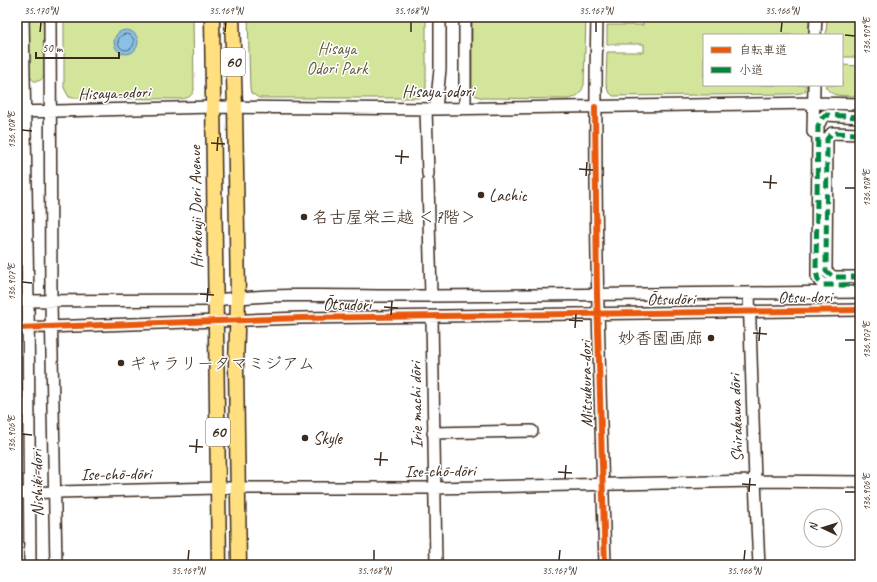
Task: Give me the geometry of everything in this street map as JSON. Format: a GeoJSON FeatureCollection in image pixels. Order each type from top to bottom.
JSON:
{"type":"FeatureCollection","features":[{"type":"Feature","properties":{"kind":"main road","name":"Hirokouji Dori Avenue"},"geometry":{"type":"LineString","coordinates":[[212,17],[219,565]]}},
{"type":"Feature","properties":{"kind":"main road","name":"60"},"geometry":{"type":"LineString","coordinates":[[232,17],[238,297],[236,321],[236,367],[239,565]]}},
{"type":"Feature","properties":{"kind":"street","name":"Nishiki-dori"},"geometry":{"type":"LineString","coordinates":[[23,17],[21,112],[22,328],[29,493],[30,565]]}},
{"type":"Feature","properties":{"kind":"street","name":"Nishiki-dori"},"geometry":{"type":"LineString","coordinates":[[50,17],[51,302],[56,565]]}},
{"type":"Feature","properties":{"kind":"street"},"geometry":{"type":"LineString","coordinates":[[431,296],[428,178],[431,109],[440,69],[440,17]]}},
{"type":"Feature","properties":{"kind":"street"},"geometry":{"type":"LineString","coordinates":[[465,17],[465,108]]}},
{"type":"Feature","properties":{"kind":"street","name":"Mitsukura-dori"},"geometry":{"type":"LineString","coordinates":[[597,17],[595,107],[597,294],[605,565]]}},
{"type":"Feature","properties":{"kind":"street"},"geometry":{"type":"LineString","coordinates":[[815,34],[816,17]]}},
{"type":"Feature","properties":{"kind":"street"},"geometry":{"type":"LineString","coordinates":[[812,310],[814,86]]}},
{"type":"Feature","properties":{"kind":"street","name":"Hisaya-odori"},"geometry":{"type":"LineString","coordinates":[[21,112],[213,107],[431,109],[813,103],[860,104]]}},
{"type":"Feature","properties":{"kind":"street"},"geometry":{"type":"LineString","coordinates":[[860,117],[826,116],[822,118],[818,126],[816,263],[817,277],[824,285],[860,285]]}},
{"type":"Feature","properties":{"kind":"street"},"geometry":{"type":"LineString","coordinates":[[860,134],[832,133],[827,139],[826,271],[833,277],[860,277]]}},
{"type":"Feature","properties":{"kind":"street","name":"Otsu-dori"},"geometry":{"type":"LineString","coordinates":[[749,293],[860,292]]}},
{"type":"Feature","properties":{"kind":"street","name":"Ōtsudōri"},"geometry":{"type":"LineString","coordinates":[[23,301],[216,300],[238,297],[749,293]]}},
{"type":"Feature","properties":{"kind":"street","name":"Shirakawa dōri"},"geometry":{"type":"LineString","coordinates":[[749,293],[759,565]]}},
{"type":"Feature","properties":{"kind":"street","name":"Otsu-dori"},"geometry":{"type":"LineString","coordinates":[[750,312],[860,310]]}},
{"type":"Feature","properties":{"kind":"street","name":"Ōtsudōri"},"geometry":{"type":"LineString","coordinates":[[22,328],[301,318],[750,312]]}},
{"type":"Feature","properties":{"kind":"street","name":"Irie machi dōri"},"geometry":{"type":"LineString","coordinates":[[432,317],[436,565]]}},
{"type":"Feature","properties":{"kind":"street"},"geometry":{"type":"LineString","coordinates":[[433,433],[532,431]]}},
{"type":"Feature","properties":{"kind":"street","name":"Ise-chō-dōri"},"geometry":{"type":"LineString","coordinates":[[17,493],[218,488],[434,488],[755,481],[860,482]]}},
{"type":"Feature","properties":{"kind":"green space"},"geometry":{"type":"Polygon","coordinates":[[[28,17],[45,17],[45,74],[40,81],[34,81],[29,76],[28,17]]]}},
{"type":"Feature","properties":{"kind":"green space"},"geometry":{"type":"Polygon","coordinates":[[[64,17],[193,17],[194,90],[192,94],[189,97],[181,99],[69,97],[64,88],[64,17]]]}},
{"type":"Feature","properties":{"kind":"green space","name":"Hisaya Odori Park"},"geometry":{"type":"Polygon","coordinates":[[[248,17],[426,17],[425,93],[419,98],[259,98],[251,93],[250,88],[248,17]]]}},
{"type":"Feature","properties":{"kind":"green space"},"geometry":{"type":"Polygon","coordinates":[[[472,17],[586,17],[584,85],[580,92],[577,96],[569,99],[484,98],[476,96],[472,91],[472,17]]]}},
{"type":"Feature","properties":{"kind":"green space"},"geometry":{"type":"Polygon","coordinates":[[[643,17],[809,17],[809,34],[703,34],[703,86],[807,86],[805,91],[791,94],[613,96],[608,91],[606,84],[607,52],[644,52],[644,44],[607,44],[607,25],[643,25],[643,17]]]}},
{"type":"Feature","properties":{"kind":"green space"},"geometry":{"type":"Polygon","coordinates":[[[827,17],[860,18],[860,57],[843,57],[843,34],[826,34],[827,17]]]}},
{"type":"Feature","properties":{"kind":"green space"},"geometry":{"type":"Polygon","coordinates":[[[843,65],[860,66],[860,96],[835,94],[827,89],[826,86],[843,86],[843,65]]]}},
{"type":"Feature","properties":{"kind":"water"},"geometry":{"type":"Polygon","coordinates":[[[126,30],[135,33],[138,42],[135,51],[126,54],[117,51],[114,42],[117,33],[126,30]]]}},
{"type":"Feature","properties":{"kind":"marked path"},"geometry":{"type":"LineString","coordinates":[[860,117],[826,115],[822,118],[818,126],[816,271],[818,280],[823,285],[860,285]]}},
{"type":"Feature","properties":{"kind":"marked path"},"geometry":{"type":"LineString","coordinates":[[860,134],[832,133],[827,139],[826,271],[833,277],[860,277]]}},
{"type":"Feature","properties":{"kind":"cycle path"},"geometry":{"type":"LineString","coordinates":[[595,107],[597,294],[605,565]]}},
{"type":"Feature","properties":{"kind":"cycle path"},"geometry":{"type":"LineString","coordinates":[[17,328],[301,318],[860,310]]}},
{"type":"Feature","properties":{"kind":"place","name":"Lachic"},"geometry":{"type":"Point","coordinates":[481,195]}},
{"type":"Feature","properties":{"kind":"place","name":"名古屋栄三越 ＜7階＞"},"geometry":{"type":"Point","coordinates":[304,217]}},
{"type":"Feature","properties":{"kind":"place","name":"妙香園画廊"},"geometry":{"type":"Point","coordinates":[711,338]}},
{"type":"Feature","properties":{"kind":"place","name":"ギャラリータマミジアム"},"geometry":{"type":"Point","coordinates":[121,363]}},
{"type":"Feature","properties":{"kind":"place","name":"Skyle"},"geometry":{"type":"Point","coordinates":[305,438]}}]}
